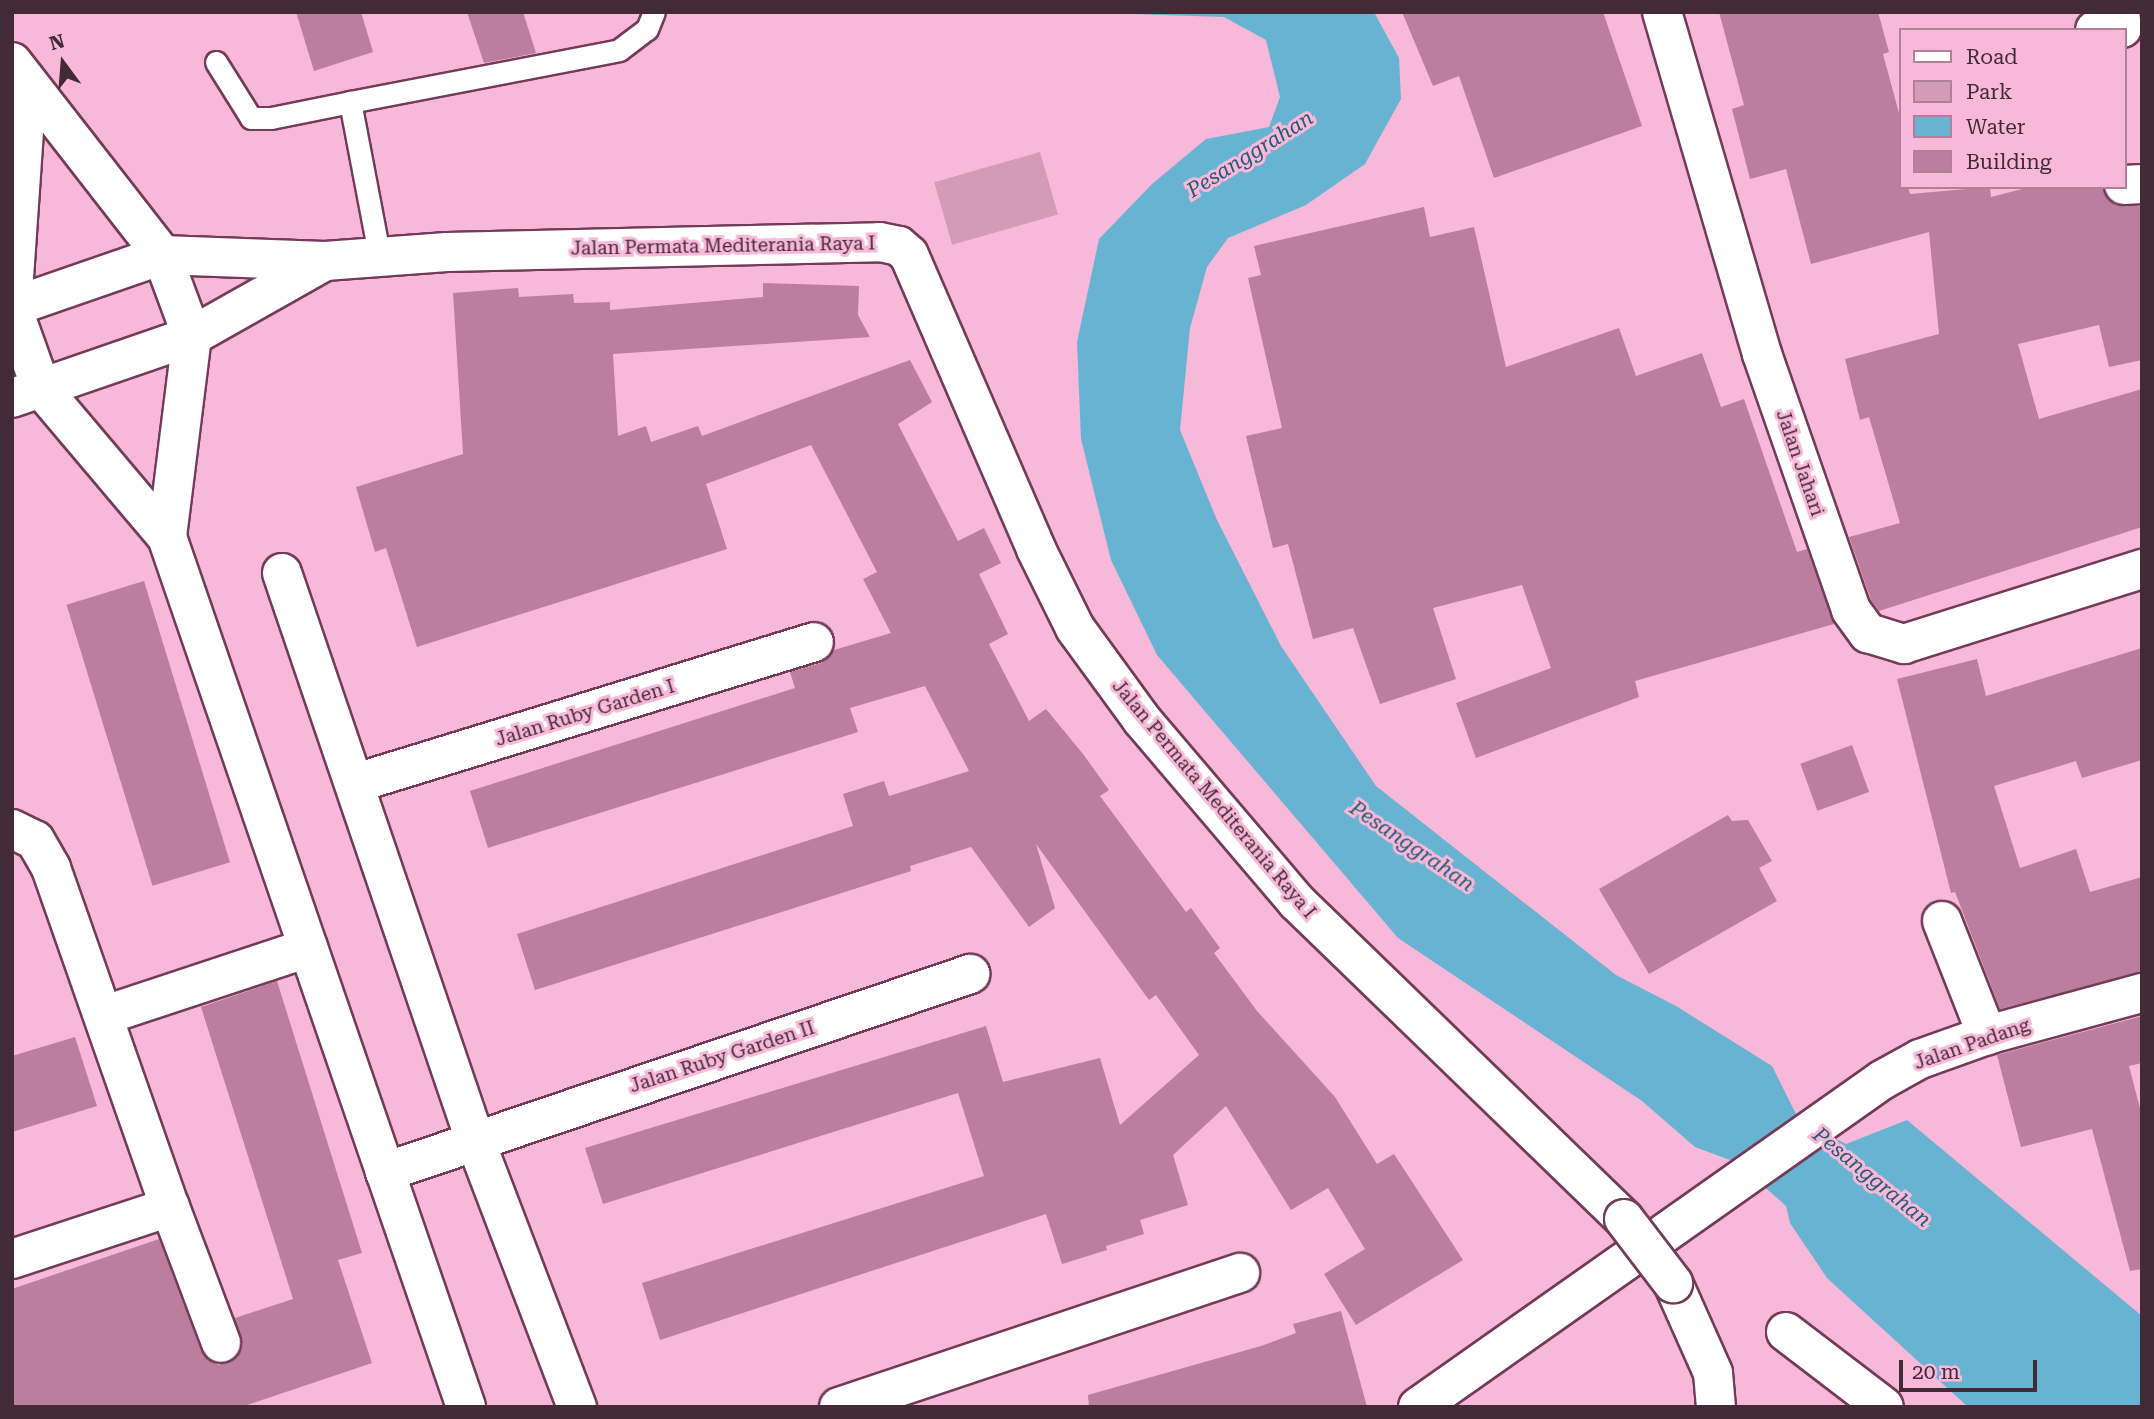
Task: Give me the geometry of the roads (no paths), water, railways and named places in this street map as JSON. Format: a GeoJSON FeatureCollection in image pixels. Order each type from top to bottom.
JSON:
{"type":"FeatureCollection","features":[{"type":"Feature","properties":{"kind":"street","name":"Jalan Jahari"},"geometry":{"type":"LineString","coordinates":[[1662,12],[1762,354],[1851,610],[1868,633],[1904,644],[2142,569]]}},
{"type":"Feature","properties":{"kind":"street"},"geometry":{"type":"LineString","coordinates":[[20,75],[162,254],[192,336],[167,537]]}},
{"type":"Feature","properties":{"kind":"street"},"geometry":{"type":"LineString","coordinates":[[20,75],[12,307],[27,393],[167,537],[466,1407]]}},
{"type":"Feature","properties":{"kind":"street","name":"Jalan Permata Mediterania Raya I"},"geometry":{"type":"LineString","coordinates":[[380,259],[447,252],[880,242],[899,246],[909,256],[1036,549],[1075,628],[1142,720],[1297,902],[1624,1219],[1673,1283],[1713,1373],[1716,1407]]}},
{"type":"Feature","properties":{"kind":"street"},"geometry":{"type":"LineString","coordinates":[[12,307],[162,254],[325,261],[380,259]]}},
{"type":"Feature","properties":{"kind":"street"},"geometry":{"type":"LineString","coordinates":[[27,393],[192,336],[325,261]]}},
{"type":"Feature","properties":{"kind":"street"},"geometry":{"type":"LineString","coordinates":[[282,573],[356,783],[475,1140],[577,1407]]}},
{"type":"Feature","properties":{"kind":"street","name":"Jalan Ruby Garden I"},"geometry":{"type":"LineString","coordinates":[[356,783],[814,642]]}},
{"type":"Feature","properties":{"kind":"street"},"geometry":{"type":"LineString","coordinates":[[12,829],[35,840],[51,868],[105,1015],[170,1207],[221,1343]]}},
{"type":"Feature","properties":{"kind":"street"},"geometry":{"type":"LineString","coordinates":[[1942,920],[1987,1035]]}},
{"type":"Feature","properties":{"kind":"street"},"geometry":{"type":"LineString","coordinates":[[105,1015],[308,948]]}},
{"type":"Feature","properties":{"kind":"street","name":"Jalan Ruby Garden II"},"geometry":{"type":"LineString","coordinates":[[385,1172],[970,974]]}},
{"type":"Feature","properties":{"kind":"street","name":"Jalan Padang"},"geometry":{"type":"LineString","coordinates":[[1418,1407],[1678,1220],[1882,1080],[1920,1059],[1987,1035],[2142,993]]}},
{"type":"Feature","properties":{"kind":"street"},"geometry":{"type":"LineString","coordinates":[[12,1259],[170,1207]]}},
{"type":"Feature","properties":{"kind":"street"},"geometry":{"type":"LineString","coordinates":[[839,1407],[1240,1273]]}},
{"type":"Feature","properties":{"kind":"street"},"geometry":{"type":"LineString","coordinates":[[1786,1332],[1884,1407]]}},
{"type":"Feature","properties":{"kind":"lane"},"geometry":{"type":"LineString","coordinates":[[216,62],[251,118],[271,118],[619,50],[647,29],[654,12]]}},
{"type":"Feature","properties":{"kind":"lane"},"geometry":{"type":"LineString","coordinates":[[350,102],[380,259]]}},
{"type":"Feature","properties":{"kind":"water","name":"Pesanggrahan"},"geometry":{"type":"Polygon","coordinates":[[[1071,12],[1374,12],[1399,58],[1401,99],[1365,164],[1306,205],[1228,238],[1207,267],[1190,328],[1180,430],[1217,520],[1281,646],[1376,786],[1616,975],[1676,1006],[1772,1066],[1798,1118],[1846,1144],[1907,1120],[2142,1316],[2142,1407],[1968,1407],[1827,1278],[1790,1223],[1786,1206],[1738,1163],[1695,1147],[1642,1101],[1398,938],[1157,655],[1111,560],[1081,439],[1077,342],[1099,239],[1152,184],[1206,139],[1269,127],[1280,97],[1266,40],[1224,17],[1071,12]]]}}]}
